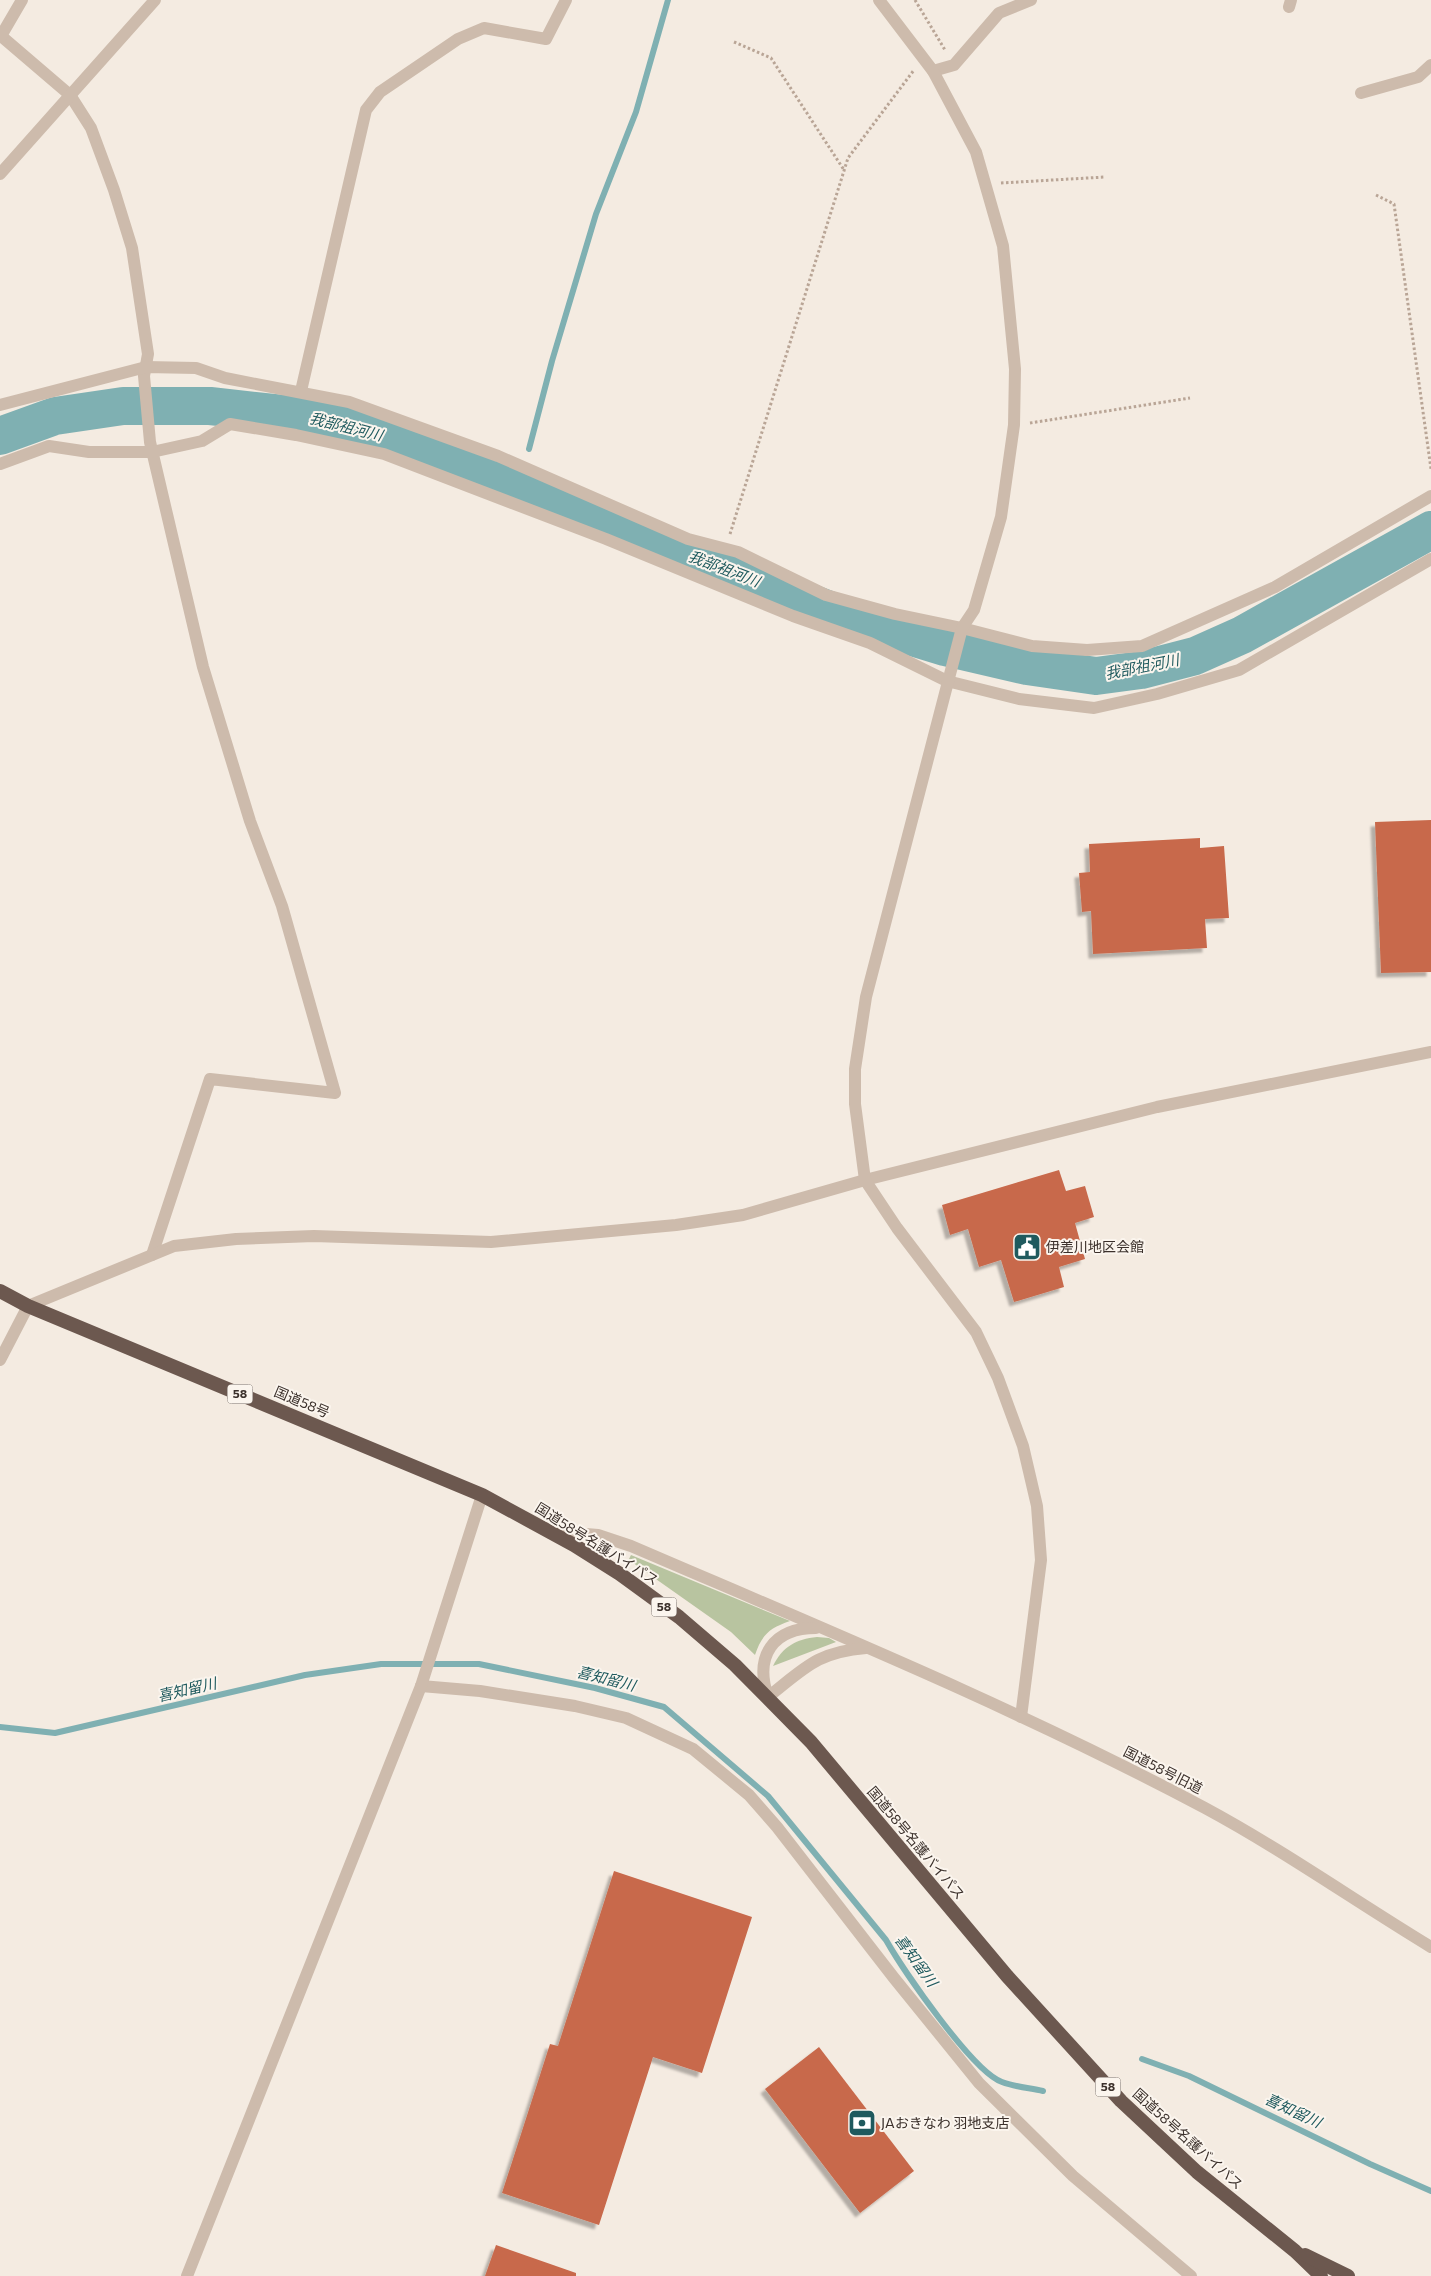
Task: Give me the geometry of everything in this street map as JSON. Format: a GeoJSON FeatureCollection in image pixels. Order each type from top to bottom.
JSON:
{"type":"FeatureCollection","features":[{"type":"Feature","properties":{"kind":"highway","name":"国道58号"},"geometry":{"type":"LineString","coordinates":[[0,1292],[28,1306],[482,1495]]}},
{"type":"Feature","properties":{"kind":"highway","name":"国道58号名護バイパス"},"geometry":{"type":"LineString","coordinates":[[482,1495],[549,1531],[620,1574],[679,1617],[736,1665],[811,1742],[1007,1976],[1121,2101],[1197,2172],[1295,2251],[1321,2276]]}},
{"type":"Feature","properties":{"kind":"highway","name":"国道58号名護バイパス"},"geometry":{"type":"LineString","coordinates":[[1295,2251],[1348,2276]]}},
{"type":"Feature","properties":{"kind":"street"},"geometry":{"type":"LineString","coordinates":[[22,0],[0,36],[70,95],[91,128],[114,190],[132,248],[148,354],[145,371],[151,447],[203,667],[250,821],[282,906],[335,1093],[210,1079],[152,1255]]}},
{"type":"Feature","properties":{"kind":"street"},"geometry":{"type":"LineString","coordinates":[[0,174],[155,0]]}},
{"type":"Feature","properties":{"kind":"street"},"geometry":{"type":"LineString","coordinates":[[301,391],[366,110],[380,92],[458,39],[484,28],[546,39],[566,0]]}},
{"type":"Feature","properties":{"kind":"street"},"geometry":{"type":"LineString","coordinates":[[879,0],[933,71],[976,152],[1003,246],[1016,369],[1014,425],[1001,516],[974,610],[961,630],[866,997],[855,1069],[855,1104],[865,1180],[897,1228],[976,1332],[998,1378],[1024,1446],[1037,1506],[1041,1560],[1021,1717]]}},
{"type":"Feature","properties":{"kind":"street"},"geometry":{"type":"LineString","coordinates":[[933,71],[954,65],[999,13],[1031,0]]}},
{"type":"Feature","properties":{"kind":"street"},"geometry":{"type":"LineString","coordinates":[[1361,93],[1418,77],[1431,65]]}},
{"type":"Feature","properties":{"kind":"street"},"geometry":{"type":"LineString","coordinates":[[0,405],[145,371],[196,368],[225,378],[301,391],[349,402],[498,456],[688,539],[738,552],[826,595],[895,614],[1032,646],[1087,650],[1142,646],[1275,588],[1431,496]]}},
{"type":"Feature","properties":{"kind":"street"},"geometry":{"type":"LineString","coordinates":[[0,464],[49,446],[89,452],[202,441],[230,424],[296,435],[384,454],[606,539],[793,616],[870,643],[949,675],[1019,699],[1094,708],[1157,694],[1239,670],[1431,560]]}},
{"type":"Feature","properties":{"kind":"street"},"geometry":{"type":"LineString","coordinates":[[0,1360],[28,1306],[174,1246],[236,1239],[314,1236],[491,1242],[676,1225],[744,1215],[865,1180],[1157,1107],[1431,1052]]}},
{"type":"Feature","properties":{"kind":"street"},"geometry":{"type":"LineString","coordinates":[[187,2276],[422,1681],[482,1495]]}},
{"type":"Feature","properties":{"kind":"street","name":"国道58号旧道"},"geometry":{"type":"LineString","coordinates":[[549,1531],[598,1535],[632,1546],[1021,1717],[1208,1810],[1263,1842],[1431,1947]]}},
{"type":"Feature","properties":{"kind":"street"},"geometry":{"type":"LineString","coordinates":[[820,1628],[800,1628],[788,1632],[769,1648],[762,1666],[768,1697],[813,1661],[852,1649],[866,1648]]}},
{"type":"Feature","properties":{"kind":"street"},"geometry":{"type":"LineString","coordinates":[[422,1681],[574,1706],[626,1718],[693,1749],[749,1794],[777,1827],[894,1978],[980,2083],[1073,2176],[1191,2276]]}},
{"type":"Feature","properties":{"kind":"path"},"geometry":{"type":"LineString","coordinates":[[915,0],[954,65]]}},
{"type":"Feature","properties":{"kind":"path"},"geometry":{"type":"LineString","coordinates":[[734,42],[770,58],[844,171]]}},
{"type":"Feature","properties":{"kind":"path"},"geometry":{"type":"LineString","coordinates":[[725,548],[848,158],[923,58]]}},
{"type":"Feature","properties":{"kind":"path"},"geometry":{"type":"LineString","coordinates":[[986,184],[1105,177]]}},
{"type":"Feature","properties":{"kind":"path"},"geometry":{"type":"LineString","coordinates":[[1376,195],[1394,204],[1431,469]]}},
{"type":"Feature","properties":{"kind":"path"},"geometry":{"type":"LineString","coordinates":[[1014,425],[1190,398]]}},
{"type":"Feature","properties":{"kind":"green space"},"geometry":{"type":"Polygon","coordinates":[[[631,1555],[790,1621],[772,1629],[764,1637],[755,1655],[731,1632],[636,1565],[629,1559],[631,1555]]]}},
{"type":"Feature","properties":{"kind":"green space"},"geometry":{"type":"Polygon","coordinates":[[[817,1637],[829,1638],[836,1642],[773,1666],[785,1649],[791,1645],[817,1637]]]}},
{"type":"Feature","properties":{"kind":"building"},"geometry":{"type":"Polygon","coordinates":[[[1431,820],[1431,972],[1381,973],[1375,822],[1431,820]]]}},
{"type":"Feature","properties":{"kind":"building"},"geometry":{"type":"Polygon","coordinates":[[[1200,838],[1200,848],[1224,846],[1229,918],[1205,919],[1207,948],[1093,954],[1091,911],[1082,912],[1079,873],[1090,872],[1089,844],[1200,838]]]}},
{"type":"Feature","properties":{"kind":"building","name":"伊差川地区会館"},"geometry":{"type":"Polygon","coordinates":[[[1059,1170],[1066,1191],[1085,1186],[1094,1217],[1075,1223],[1085,1259],[1059,1267],[1064,1287],[1014,1302],[1001,1260],[979,1267],[968,1229],[950,1235],[942,1205],[1059,1170]]]}},
{"type":"Feature","properties":{"kind":"building"},"geometry":{"type":"Polygon","coordinates":[[[614,1871],[752,1917],[702,2073],[653,2057],[599,2225],[502,2193],[550,2044],[558,2046],[614,1871]]]}},
{"type":"Feature","properties":{"kind":"building"},"geometry":{"type":"Polygon","coordinates":[[[819,2047],[914,2171],[860,2213],[765,2089],[819,2047]]]}},
{"type":"Feature","properties":{"kind":"building"},"geometry":{"type":"Polygon","coordinates":[[[496,2245],[576,2273],[576,2276],[485,2276],[496,2245]]]}},
{"type":"Feature","properties":{"kind":"waterway"},"geometry":{"type":"LineString","coordinates":[[529,449],[552,361],[596,214],[636,112],[668,0]]}},
{"type":"Feature","properties":{"kind":"waterway","name":"我部祖河川"},"geometry":{"type":"LineString","coordinates":[[0,436],[55,416],[123,406],[210,406],[302,416],[373,431],[847,617],[945,647],[1027,666],[1096,676],[1141,670],[1195,656],[1242,635],[1431,530]]}},
{"type":"Feature","properties":{"kind":"waterway","name":"喜知留川"},"geometry":{"type":"LineString","coordinates":[[0,1727],[55,1733],[305,1675],[381,1664],[479,1664],[595,1688],[664,1707],[768,1796],[886,1940],[923,1995],[957,2041],[974,2060],[989,2074],[1002,2082],[1043,2091]]}},
{"type":"Feature","properties":{"kind":"waterway","name":"喜知留川"},"geometry":{"type":"LineString","coordinates":[[1142,2059],[1189,2076],[1370,2164],[1431,2191]]}},
{"type":"Feature","properties":{"kind":"place","name":"伊差川地区会館"},"geometry":{"type":"Point","coordinates":[1027,1247]}},
{"type":"Feature","properties":{"kind":"place","name":"JAおきなわ 羽地支店"},"geometry":{"type":"Point","coordinates":[862,2123]}}]}
